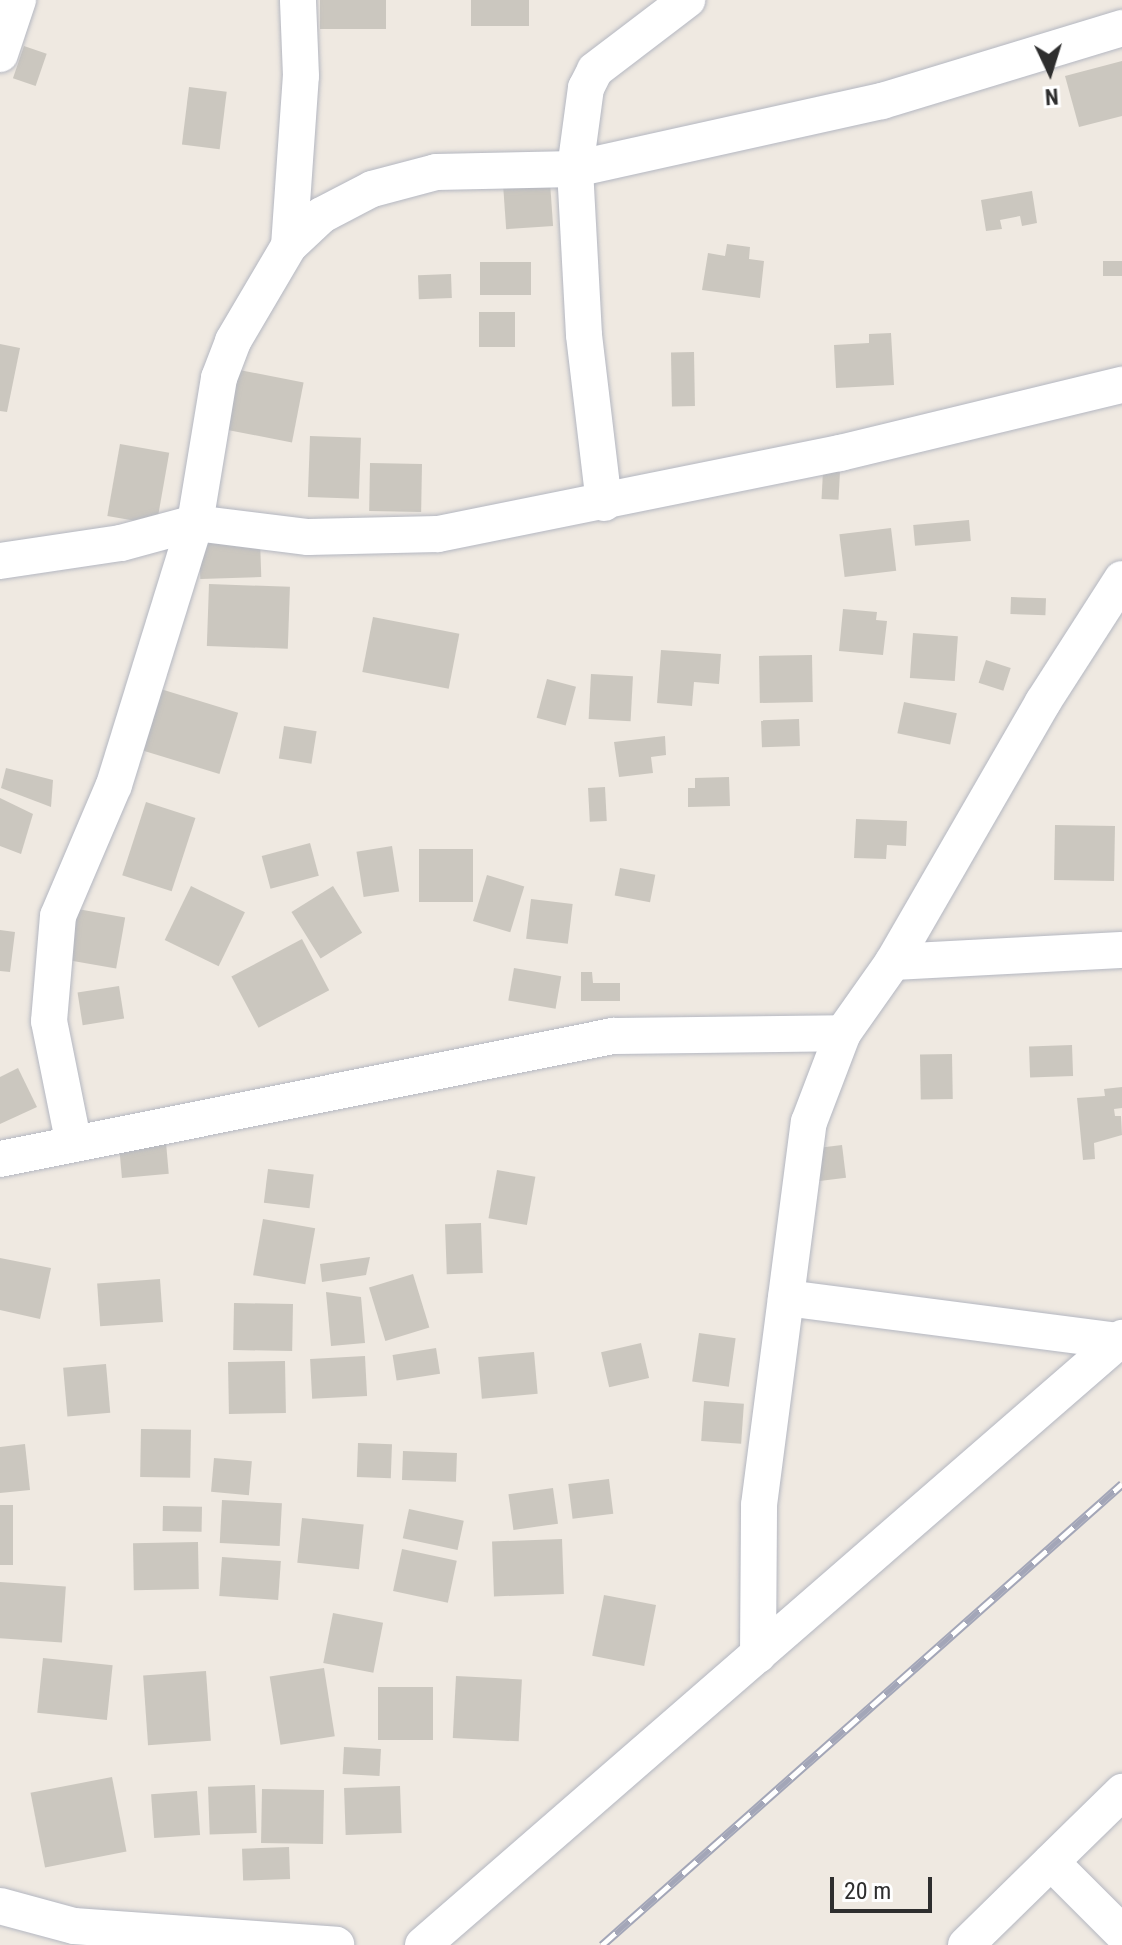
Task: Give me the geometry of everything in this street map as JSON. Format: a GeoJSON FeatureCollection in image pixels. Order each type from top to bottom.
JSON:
{"type":"FeatureCollection","features":[{"type":"Feature","properties":{"kind":"street"},"geometry":{"type":"LineString","coordinates":[[289,246],[301,76],[298,0]]}},
{"type":"Feature","properties":{"kind":"street"},"geometry":{"type":"LineString","coordinates":[[604,503],[584,335],[575,169],[586,88],[595,70],[687,0]]}},
{"type":"Feature","properties":{"kind":"street"},"geometry":{"type":"LineString","coordinates":[[73,1140],[49,1021],[55,926],[114,785],[195,523],[219,378],[233,341],[289,246],[322,215],[372,189],[436,172],[575,169],[882,101],[1122,28]]}},
{"type":"Feature","properties":{"kind":"street"},"geometry":{"type":"LineString","coordinates":[[0,561],[121,543],[195,523],[308,537],[438,534],[604,503],[1122,385]]}},
{"type":"Feature","properties":{"kind":"street"},"geometry":{"type":"LineString","coordinates":[[758,1655],[759,1505],[809,1122],[843,1033],[893,962],[1043,702],[1122,579]]}},
{"type":"Feature","properties":{"kind":"street"},"geometry":{"type":"LineString","coordinates":[[893,962],[1122,950]]}},
{"type":"Feature","properties":{"kind":"street"},"geometry":{"type":"LineString","coordinates":[[0,1159],[73,1140],[613,1036],[843,1033]]}},
{"type":"Feature","properties":{"kind":"street"},"geometry":{"type":"LineString","coordinates":[[786,1298],[1120,1340]]}},
{"type":"Feature","properties":{"kind":"street"},"geometry":{"type":"LineString","coordinates":[[423,1945],[1120,1340]]}},
{"type":"Feature","properties":{"kind":"street"},"geometry":{"type":"LineString","coordinates":[[966,1945],[1122,1792]]}},
{"type":"Feature","properties":{"kind":"street"},"geometry":{"type":"LineString","coordinates":[[1051,1862],[1122,1933]]}},
{"type":"Feature","properties":{"kind":"street"},"geometry":{"type":"LineString","coordinates":[[0,1906],[103,1930],[336,1945]]}},
{"type":"Feature","properties":{"kind":"building"},"geometry":{"type":"Polygon","coordinates":[[[320,0],[386,0],[386,29],[320,29],[320,0]]]}},
{"type":"Feature","properties":{"kind":"building"},"geometry":{"type":"Polygon","coordinates":[[[471,0],[529,0],[529,26],[471,26],[471,0]]]}},
{"type":"Feature","properties":{"kind":"building"},"geometry":{"type":"Polygon","coordinates":[[[24,46],[47,54],[36,86],[13,78],[24,46]]]}},
{"type":"Feature","properties":{"kind":"building"},"geometry":{"type":"Polygon","coordinates":[[[1122,61],[1122,116],[1079,127],[1065,76],[1122,61]]]}},
{"type":"Feature","properties":{"kind":"building"},"geometry":{"type":"Polygon","coordinates":[[[189,87],[227,92],[220,149],[182,145],[189,87]]]}},
{"type":"Feature","properties":{"kind":"building"},"geometry":{"type":"Polygon","coordinates":[[[550,182],[553,226],[506,229],[503,185],[550,182]]]}},
{"type":"Feature","properties":{"kind":"building"},"geometry":{"type":"Polygon","coordinates":[[[1032,191],[1037,223],[1022,226],[1020,216],[1000,220],[1002,229],[986,231],[981,200],[1032,191]]]}},
{"type":"Feature","properties":{"kind":"building"},"geometry":{"type":"Polygon","coordinates":[[[727,244],[750,247],[749,259],[764,261],[760,298],[702,290],[708,253],[725,256],[727,244]]]}},
{"type":"Feature","properties":{"kind":"building"},"geometry":{"type":"Polygon","coordinates":[[[1103,261],[1122,261],[1122,276],[1103,276],[1103,261]]]}},
{"type":"Feature","properties":{"kind":"building"},"geometry":{"type":"Polygon","coordinates":[[[480,262],[531,262],[531,295],[480,295],[480,262]]]}},
{"type":"Feature","properties":{"kind":"building"},"geometry":{"type":"Polygon","coordinates":[[[451,274],[452,298],[419,299],[418,275],[451,274]]]}},
{"type":"Feature","properties":{"kind":"building"},"geometry":{"type":"Polygon","coordinates":[[[479,312],[515,312],[515,347],[479,347],[479,312]]]}},
{"type":"Feature","properties":{"kind":"building"},"geometry":{"type":"Polygon","coordinates":[[[891,333],[894,385],[836,388],[834,345],[869,343],[869,334],[891,333]]]}},
{"type":"Feature","properties":{"kind":"building"},"geometry":{"type":"Polygon","coordinates":[[[0,344],[20,348],[7,412],[0,411],[0,344]]]}},
{"type":"Feature","properties":{"kind":"building"},"geometry":{"type":"Polygon","coordinates":[[[671,352],[694,352],[695,406],[672,406],[671,352]]]}},
{"type":"Feature","properties":{"kind":"building"},"geometry":{"type":"Polygon","coordinates":[[[229,368],[304,383],[292,442],[217,428],[229,368]]]}},
{"type":"Feature","properties":{"kind":"building"},"geometry":{"type":"Polygon","coordinates":[[[310,436],[361,438],[359,499],[308,497],[310,436]]]}},
{"type":"Feature","properties":{"kind":"building"},"geometry":{"type":"Polygon","coordinates":[[[120,444],[169,453],[157,525],[107,516],[120,444]]]}},
{"type":"Feature","properties":{"kind":"building"},"geometry":{"type":"Polygon","coordinates":[[[370,463],[422,464],[421,512],[369,511],[370,463]]]}},
{"type":"Feature","properties":{"kind":"building"},"geometry":{"type":"Polygon","coordinates":[[[823,471],[840,472],[839,500],[822,499],[823,471]]]}},
{"type":"Feature","properties":{"kind":"building"},"geometry":{"type":"Polygon","coordinates":[[[969,520],[971,541],[915,546],[913,525],[969,520]]]}},
{"type":"Feature","properties":{"kind":"building"},"geometry":{"type":"Polygon","coordinates":[[[891,528],[896,571],[845,577],[839,534],[891,528]]]}},
{"type":"Feature","properties":{"kind":"building"},"geometry":{"type":"Polygon","coordinates":[[[260,540],[261,577],[200,579],[199,542],[260,540]]]}},
{"type":"Feature","properties":{"kind":"building"},"geometry":{"type":"Polygon","coordinates":[[[209,584],[290,587],[288,649],[207,646],[209,584]]]}},
{"type":"Feature","properties":{"kind":"building"},"geometry":{"type":"Polygon","coordinates":[[[1011,597],[1046,598],[1045,615],[1010,614],[1011,597]]]}},
{"type":"Feature","properties":{"kind":"building"},"geometry":{"type":"Polygon","coordinates":[[[843,609],[877,612],[876,620],[887,621],[883,655],[839,651],[843,609]]]}},
{"type":"Feature","properties":{"kind":"building"},"geometry":{"type":"Polygon","coordinates":[[[373,617],[459,634],[449,689],[362,672],[373,617]]]}},
{"type":"Feature","properties":{"kind":"building"},"geometry":{"type":"Polygon","coordinates":[[[913,633],[958,636],[955,681],[910,678],[913,633]]]}},
{"type":"Feature","properties":{"kind":"building"},"geometry":{"type":"Polygon","coordinates":[[[661,650],[721,654],[719,684],[694,682],[692,706],[657,703],[661,650]]]}},
{"type":"Feature","properties":{"kind":"building"},"geometry":{"type":"Polygon","coordinates":[[[812,655],[813,702],[760,703],[759,656],[812,655]]]}},
{"type":"Feature","properties":{"kind":"building"},"geometry":{"type":"Polygon","coordinates":[[[986,660],[1011,668],[1003,691],[979,683],[986,660]]]}},
{"type":"Feature","properties":{"kind":"building"},"geometry":{"type":"Polygon","coordinates":[[[591,674],[633,676],[631,721],[589,719],[591,674]]]}},
{"type":"Feature","properties":{"kind":"building"},"geometry":{"type":"Polygon","coordinates":[[[547,679],[576,687],[566,725],[537,718],[547,679]]]}},
{"type":"Feature","properties":{"kind":"building"},"geometry":{"type":"Polygon","coordinates":[[[154,687],[238,713],[219,774],[135,748],[154,687]]]}},
{"type":"Feature","properties":{"kind":"building"},"geometry":{"type":"Polygon","coordinates":[[[904,702],[957,713],[950,745],[897,733],[904,702]]]}},
{"type":"Feature","properties":{"kind":"building"},"geometry":{"type":"Polygon","coordinates":[[[799,719],[800,746],[762,747],[761,720],[799,719]]]}},
{"type":"Feature","properties":{"kind":"building"},"geometry":{"type":"Polygon","coordinates":[[[284,726],[317,731],[311,764],[279,759],[284,726]]]}},
{"type":"Feature","properties":{"kind":"building"},"geometry":{"type":"Polygon","coordinates":[[[665,736],[666,755],[651,757],[653,773],[619,777],[614,742],[665,736]]]}},
{"type":"Feature","properties":{"kind":"building"},"geometry":{"type":"Polygon","coordinates":[[[6,768],[53,780],[51,807],[1,788],[6,768]]]}},
{"type":"Feature","properties":{"kind":"building"},"geometry":{"type":"Polygon","coordinates":[[[729,777],[730,806],[688,807],[688,788],[695,788],[695,778],[729,777]]]}},
{"type":"Feature","properties":{"kind":"building"},"geometry":{"type":"Polygon","coordinates":[[[605,787],[607,821],[590,822],[588,788],[605,787]]]}},
{"type":"Feature","properties":{"kind":"building"},"geometry":{"type":"Polygon","coordinates":[[[0,798],[33,814],[21,854],[0,846],[0,798]]]}},
{"type":"Feature","properties":{"kind":"building"},"geometry":{"type":"Polygon","coordinates":[[[146,802],[195,818],[172,891],[122,875],[146,802]]]}},
{"type":"Feature","properties":{"kind":"building"},"geometry":{"type":"Polygon","coordinates":[[[856,819],[907,821],[906,846],[887,845],[886,859],[854,858],[856,819]]]}},
{"type":"Feature","properties":{"kind":"building"},"geometry":{"type":"Polygon","coordinates":[[[1055,825],[1115,826],[1114,881],[1054,880],[1055,825]]]}},
{"type":"Feature","properties":{"kind":"building"},"geometry":{"type":"Polygon","coordinates":[[[310,843],[319,876],[271,889],[262,856],[310,843]]]}},
{"type":"Feature","properties":{"kind":"building"},"geometry":{"type":"Polygon","coordinates":[[[392,846],[399,891],[364,897],[356,852],[392,846]]]}},
{"type":"Feature","properties":{"kind":"building"},"geometry":{"type":"Polygon","coordinates":[[[419,849],[473,849],[473,902],[419,902],[419,849]]]}},
{"type":"Feature","properties":{"kind":"building"},"geometry":{"type":"Polygon","coordinates":[[[620,868],[655,875],[650,902],[615,895],[620,868]]]}},
{"type":"Feature","properties":{"kind":"building"},"geometry":{"type":"Polygon","coordinates":[[[487,875],[524,886],[510,932],[473,921],[487,875]]]}},
{"type":"Feature","properties":{"kind":"building"},"geometry":{"type":"Polygon","coordinates":[[[191,886],[245,912],[219,966],[165,940],[191,886]]]}},
{"type":"Feature","properties":{"kind":"building"},"geometry":{"type":"Polygon","coordinates":[[[333,886],[362,933],[321,959],[291,912],[333,886]]]}},
{"type":"Feature","properties":{"kind":"building"},"geometry":{"type":"Polygon","coordinates":[[[531,899],[573,904],[568,944],[526,939],[531,899]]]}},
{"type":"Feature","properties":{"kind":"building"},"geometry":{"type":"Polygon","coordinates":[[[72,908],[125,917],[116,969],[63,959],[72,908]]]}},
{"type":"Feature","properties":{"kind":"building"},"geometry":{"type":"Polygon","coordinates":[[[0,930],[15,932],[10,972],[0,971],[0,930]]]}},
{"type":"Feature","properties":{"kind":"building"},"geometry":{"type":"Polygon","coordinates":[[[302,939],[329,990],[259,1028],[231,977],[302,939]]]}},
{"type":"Feature","properties":{"kind":"building"},"geometry":{"type":"Polygon","coordinates":[[[514,968],[561,976],[556,1009],[508,1000],[514,968]]]}},
{"type":"Feature","properties":{"kind":"building"},"geometry":{"type":"Polygon","coordinates":[[[581,972],[592,972],[593,983],[620,983],[620,1001],[581,1001],[581,972]]]}},
{"type":"Feature","properties":{"kind":"building"},"geometry":{"type":"Polygon","coordinates":[[[119,986],[124,1019],[83,1025],[78,993],[119,986]]]}},
{"type":"Feature","properties":{"kind":"building"},"geometry":{"type":"Polygon","coordinates":[[[1072,1045],[1073,1076],[1030,1077],[1029,1047],[1072,1045]]]}},
{"type":"Feature","properties":{"kind":"building"},"geometry":{"type":"Polygon","coordinates":[[[952,1054],[953,1099],[921,1100],[920,1055],[952,1054]]]}},
{"type":"Feature","properties":{"kind":"building"},"geometry":{"type":"Polygon","coordinates":[[[18,1068],[37,1107],[0,1124],[0,1077],[18,1068]]]}},
{"type":"Feature","properties":{"kind":"building"},"geometry":{"type":"Polygon","coordinates":[[[1122,1087],[1122,1108],[1114,1109],[1115,1116],[1121,1116],[1122,1135],[1094,1143],[1095,1159],[1083,1160],[1077,1098],[1105,1096],[1104,1089],[1122,1087]]]}},
{"type":"Feature","properties":{"kind":"building"},"geometry":{"type":"Polygon","coordinates":[[[165,1131],[169,1174],[122,1178],[118,1135],[165,1131]]]}},
{"type":"Feature","properties":{"kind":"building"},"geometry":{"type":"Polygon","coordinates":[[[842,1145],[846,1178],[801,1183],[797,1150],[842,1145]]]}},
{"type":"Feature","properties":{"kind":"building"},"geometry":{"type":"Polygon","coordinates":[[[268,1169],[314,1175],[310,1208],[264,1203],[268,1169]]]}},
{"type":"Feature","properties":{"kind":"building"},"geometry":{"type":"Polygon","coordinates":[[[497,1170],[535,1177],[527,1225],[488,1218],[497,1170]]]}},
{"type":"Feature","properties":{"kind":"building"},"geometry":{"type":"Polygon","coordinates":[[[263,1219],[315,1228],[305,1284],[253,1275],[263,1219]]]}},
{"type":"Feature","properties":{"kind":"building"},"geometry":{"type":"Polygon","coordinates":[[[481,1223],[483,1273],[447,1274],[445,1224],[481,1223]]]}},
{"type":"Feature","properties":{"kind":"building"},"geometry":{"type":"Polygon","coordinates":[[[370,1257],[366,1275],[322,1282],[320,1264],[370,1257]]]}},
{"type":"Feature","properties":{"kind":"building"},"geometry":{"type":"Polygon","coordinates":[[[0,1258],[51,1268],[40,1319],[0,1310],[0,1258]]]}},
{"type":"Feature","properties":{"kind":"building"},"geometry":{"type":"Polygon","coordinates":[[[413,1274],[429,1328],[385,1341],[369,1287],[413,1274]]]}},
{"type":"Feature","properties":{"kind":"building"},"geometry":{"type":"Polygon","coordinates":[[[160,1279],[163,1322],[100,1326],[97,1283],[160,1279]]]}},
{"type":"Feature","properties":{"kind":"building"},"geometry":{"type":"Polygon","coordinates":[[[326,1292],[361,1297],[365,1343],[331,1346],[326,1292]]]}},
{"type":"Feature","properties":{"kind":"building"},"geometry":{"type":"Polygon","coordinates":[[[234,1303],[293,1304],[292,1351],[233,1350],[234,1303]]]}},
{"type":"Feature","properties":{"kind":"building"},"geometry":{"type":"Polygon","coordinates":[[[699,1333],[736,1338],[729,1387],[692,1382],[699,1333]]]}},
{"type":"Feature","properties":{"kind":"building"},"geometry":{"type":"Polygon","coordinates":[[[641,1343],[649,1378],[609,1387],[601,1352],[641,1343]]]}},
{"type":"Feature","properties":{"kind":"building"},"geometry":{"type":"Polygon","coordinates":[[[436,1348],[440,1374],[397,1381],[393,1355],[436,1348]]]}},
{"type":"Feature","properties":{"kind":"building"},"geometry":{"type":"Polygon","coordinates":[[[534,1352],[538,1394],[482,1399],[478,1357],[534,1352]]]}},
{"type":"Feature","properties":{"kind":"building"},"geometry":{"type":"Polygon","coordinates":[[[365,1356],[367,1396],[312,1399],[310,1359],[365,1356]]]}},
{"type":"Feature","properties":{"kind":"building"},"geometry":{"type":"Polygon","coordinates":[[[285,1361],[286,1413],[229,1414],[228,1362],[285,1361]]]}},
{"type":"Feature","properties":{"kind":"building"},"geometry":{"type":"Polygon","coordinates":[[[106,1364],[110,1413],[67,1417],[63,1368],[106,1364]]]}},
{"type":"Feature","properties":{"kind":"building"},"geometry":{"type":"Polygon","coordinates":[[[704,1401],[744,1404],[741,1444],[701,1441],[704,1401]]]}},
{"type":"Feature","properties":{"kind":"building"},"geometry":{"type":"Polygon","coordinates":[[[141,1429],[191,1430],[190,1478],[140,1477],[141,1429]]]}},
{"type":"Feature","properties":{"kind":"building"},"geometry":{"type":"Polygon","coordinates":[[[358,1443],[392,1444],[391,1478],[357,1477],[358,1443]]]}},
{"type":"Feature","properties":{"kind":"building"},"geometry":{"type":"Polygon","coordinates":[[[25,1444],[30,1490],[0,1493],[0,1447],[25,1444]]]}},
{"type":"Feature","properties":{"kind":"building"},"geometry":{"type":"Polygon","coordinates":[[[403,1451],[457,1453],[456,1482],[402,1480],[403,1451]]]}},
{"type":"Feature","properties":{"kind":"building"},"geometry":{"type":"Polygon","coordinates":[[[214,1458],[252,1461],[249,1495],[211,1492],[214,1458]]]}},
{"type":"Feature","properties":{"kind":"building"},"geometry":{"type":"Polygon","coordinates":[[[609,1479],[613,1514],[573,1519],[568,1484],[609,1479]]]}},
{"type":"Feature","properties":{"kind":"building"},"geometry":{"type":"Polygon","coordinates":[[[553,1488],[558,1524],[513,1530],[508,1494],[553,1488]]]}},
{"type":"Feature","properties":{"kind":"building"},"geometry":{"type":"Polygon","coordinates":[[[222,1500],[282,1503],[280,1546],[220,1543],[222,1500]]]}},
{"type":"Feature","properties":{"kind":"building"},"geometry":{"type":"Polygon","coordinates":[[[0,1505],[13,1505],[13,1565],[0,1565],[0,1505]]]}},
{"type":"Feature","properties":{"kind":"building"},"geometry":{"type":"Polygon","coordinates":[[[163,1506],[202,1507],[202,1532],[163,1531],[163,1506]]]}},
{"type":"Feature","properties":{"kind":"building"},"geometry":{"type":"Polygon","coordinates":[[[409,1509],[464,1521],[458,1550],[403,1538],[409,1509]]]}},
{"type":"Feature","properties":{"kind":"building"},"geometry":{"type":"Polygon","coordinates":[[[302,1518],[364,1524],[359,1569],[297,1563],[302,1518]]]}},
{"type":"Feature","properties":{"kind":"building"},"geometry":{"type":"Polygon","coordinates":[[[562,1539],[564,1594],[494,1596],[492,1541],[562,1539]]]}},
{"type":"Feature","properties":{"kind":"building"},"geometry":{"type":"Polygon","coordinates":[[[198,1542],[199,1589],[134,1590],[133,1543],[198,1542]]]}},
{"type":"Feature","properties":{"kind":"building"},"geometry":{"type":"Polygon","coordinates":[[[402,1549],[457,1561],[448,1603],[393,1591],[402,1549]]]}},
{"type":"Feature","properties":{"kind":"building"},"geometry":{"type":"Polygon","coordinates":[[[222,1557],[281,1561],[278,1600],[219,1596],[222,1557]]]}},
{"type":"Feature","properties":{"kind":"building"},"geometry":{"type":"Polygon","coordinates":[[[0,1582],[66,1587],[62,1642],[0,1638],[0,1582]]]}},
{"type":"Feature","properties":{"kind":"building"},"geometry":{"type":"Polygon","coordinates":[[[604,1595],[656,1605],[644,1666],[592,1656],[604,1595]]]}},
{"type":"Feature","properties":{"kind":"building"},"geometry":{"type":"Polygon","coordinates":[[[333,1613],[383,1623],[373,1673],[323,1663],[333,1613]]]}},
{"type":"Feature","properties":{"kind":"building"},"geometry":{"type":"Polygon","coordinates":[[[43,1658],[113,1665],[107,1720],[37,1713],[43,1658]]]}},
{"type":"Feature","properties":{"kind":"building"},"geometry":{"type":"Polygon","coordinates":[[[324,1668],[335,1736],[280,1745],[270,1677],[324,1668]]]}},
{"type":"Feature","properties":{"kind":"building"},"geometry":{"type":"Polygon","coordinates":[[[206,1671],[211,1741],[148,1745],[143,1675],[206,1671]]]}},
{"type":"Feature","properties":{"kind":"building"},"geometry":{"type":"Polygon","coordinates":[[[456,1676],[522,1679],[519,1741],[453,1738],[456,1676]]]}},
{"type":"Feature","properties":{"kind":"building"},"geometry":{"type":"Polygon","coordinates":[[[378,1687],[433,1687],[433,1740],[378,1740],[378,1687]]]}},
{"type":"Feature","properties":{"kind":"building"},"geometry":{"type":"Polygon","coordinates":[[[344,1747],[381,1749],[380,1776],[343,1774],[344,1747]]]}},
{"type":"Feature","properties":{"kind":"building"},"geometry":{"type":"Polygon","coordinates":[[[112,1777],[127,1852],[45,1867],[31,1793],[112,1777]]]}},
{"type":"Feature","properties":{"kind":"building"},"geometry":{"type":"Polygon","coordinates":[[[255,1785],[257,1833],[210,1835],[208,1787],[255,1785]]]}},
{"type":"Feature","properties":{"kind":"building"},"geometry":{"type":"Polygon","coordinates":[[[400,1786],[402,1833],[346,1835],[344,1788],[400,1786]]]}},
{"type":"Feature","properties":{"kind":"building"},"geometry":{"type":"Polygon","coordinates":[[[262,1789],[324,1790],[323,1844],[261,1843],[262,1789]]]}},
{"type":"Feature","properties":{"kind":"building"},"geometry":{"type":"Polygon","coordinates":[[[197,1791],[200,1835],[154,1838],[151,1794],[197,1791]]]}},
{"type":"Feature","properties":{"kind":"building"},"geometry":{"type":"Polygon","coordinates":[[[289,1847],[290,1879],[243,1881],[242,1849],[289,1847]]]}},
{"type":"Feature","properties":{"kind":"railway"},"geometry":{"type":"LineString","coordinates":[[602,1945],[1122,1484]]}}]}
